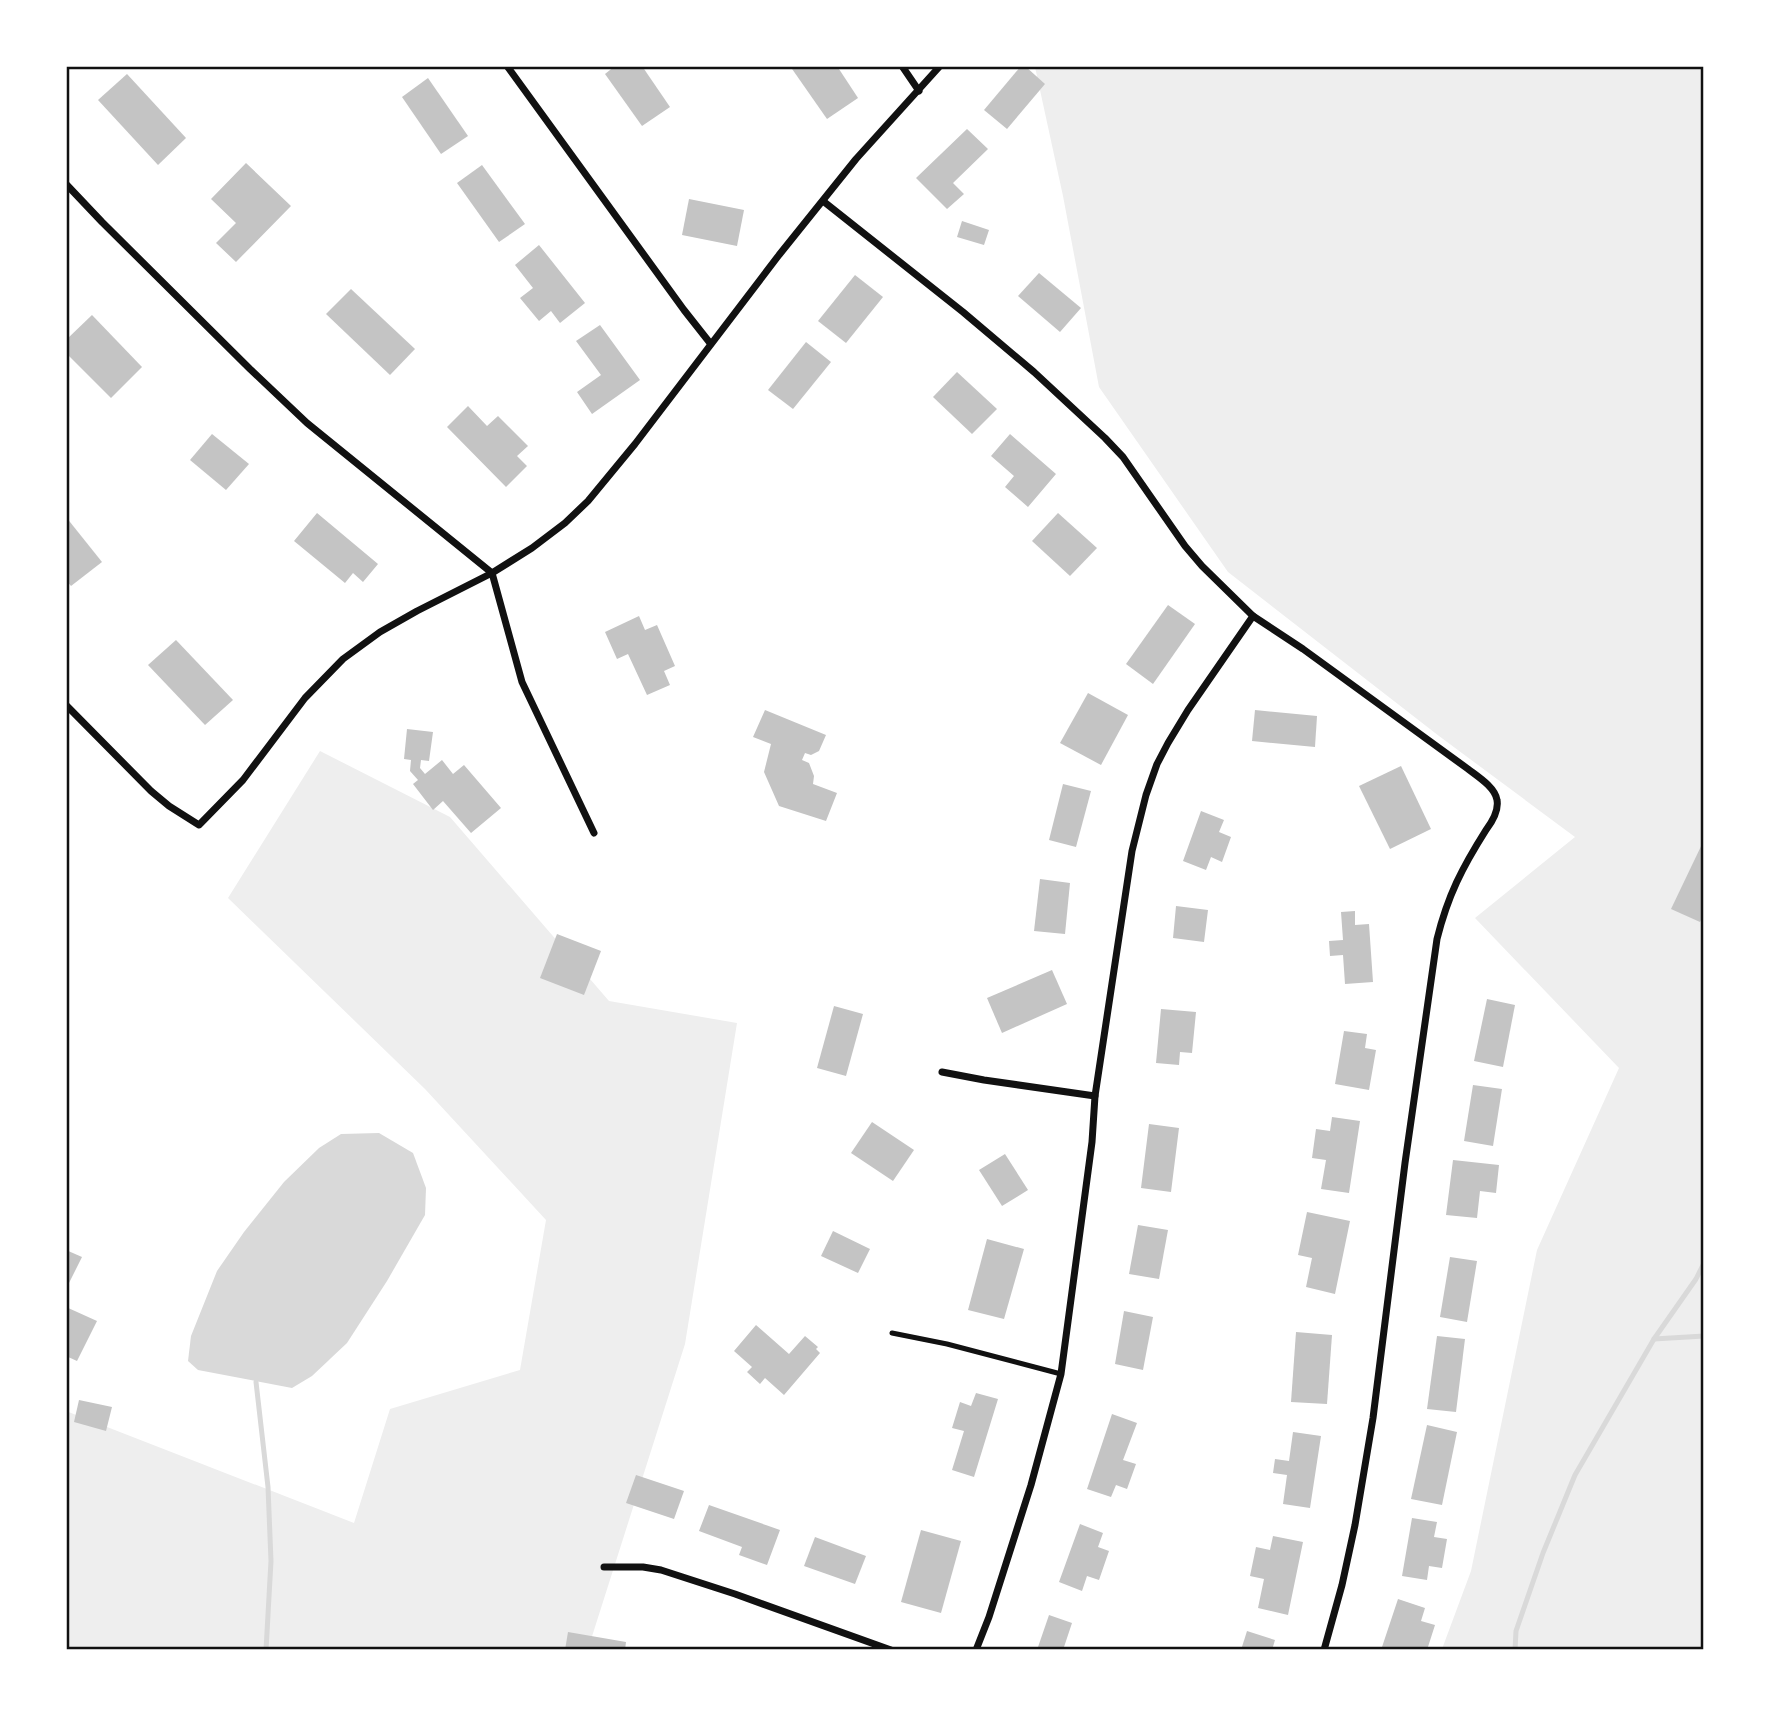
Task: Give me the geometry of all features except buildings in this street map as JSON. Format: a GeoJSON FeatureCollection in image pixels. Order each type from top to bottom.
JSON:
{"type":"FeatureCollection","features":[{"type":"Feature","properties":{"kind":"street"},"geometry":{"type":"LineString","coordinates":[[507,66],[710,343]]}},
{"type":"Feature","properties":{"kind":"street"},"geometry":{"type":"LineString","coordinates":[[902,66],[919,91]]}},
{"type":"Feature","properties":{"kind":"street"},"geometry":{"type":"LineString","coordinates":[[66,705],[151,791],[199,825],[243,780],[305,698],[343,659],[380,632],[492,573],[543,540],[588,501],[856,159],[940,66]]}},
{"type":"Feature","properties":{"kind":"street"},"geometry":{"type":"LineString","coordinates":[[66,184],[307,423],[492,573],[522,682],[594,833]]}},
{"type":"Feature","properties":{"kind":"street"},"geometry":{"type":"LineString","coordinates":[[823,201],[963,312],[1034,372],[1105,438],[1123,457],[1185,546],[1253,616],[1303,649],[1483,781],[1497,800],[1494,817],[1455,884],[1437,939],[1373,1418],[1345,1573],[1324,1650]]}},
{"type":"Feature","properties":{"kind":"street"},"geometry":{"type":"LineString","coordinates":[[976,1650],[1031,1485],[1061,1374],[1092,1142],[1095,1096],[1132,851],[1146,795],[1168,743],[1253,616]]}},
{"type":"Feature","properties":{"kind":"street"},"geometry":{"type":"LineString","coordinates":[[942,1072],[1095,1096]]}},
{"type":"Feature","properties":{"kind":"street"},"geometry":{"type":"LineString","coordinates":[[604,1567],[661,1570],[891,1650]]}},
{"type":"Feature","properties":{"kind":"lane"},"geometry":{"type":"LineString","coordinates":[[892,1333],[1061,1374]]}},
{"type":"Feature","properties":{"kind":"shaded area"},"geometry":{"type":"Polygon","coordinates":[[[1035,67],[1703,67],[1703,1649],[1442,1649],[1471,1571],[1537,1250],[1619,1068],[1475,918],[1575,837],[1439,736],[1228,572],[1099,387],[1063,196],[1035,67]]]}},
{"type":"Feature","properties":{"kind":"shaded area"},"geometry":{"type":"Polygon","coordinates":[[[320,751],[450,817],[609,1001],[737,1023],[685,1344],[588,1649],[67,1649],[66,1411],[354,1523],[390,1409],[520,1370],[546,1220],[425,1089],[228,898],[320,751]]]}},
{"type":"Feature","properties":{"kind":"shaded area"},"geometry":{"type":"Polygon","coordinates":[[[379,1133],[413,1153],[426,1188],[425,1215],[347,1343],[312,1376],[292,1388],[198,1370],[188,1361],[191,1336],[217,1271],[244,1232],[284,1182],[319,1148],[341,1134],[379,1133]]]}},
{"type":"Feature","properties":{"kind":"waterway"},"geometry":{"type":"LineString","coordinates":[[1515,1650],[1516,1631],[1543,1553],[1575,1475],[1654,1339],[1696,1279],[1704,1263]]}},
{"type":"Feature","properties":{"kind":"waterway"},"geometry":{"type":"LineString","coordinates":[[1654,1339],[1704,1336]]}},
{"type":"Feature","properties":{"kind":"waterway"},"geometry":{"type":"LineString","coordinates":[[256,1382],[268,1487],[271,1561],[266,1650]]}}]}
